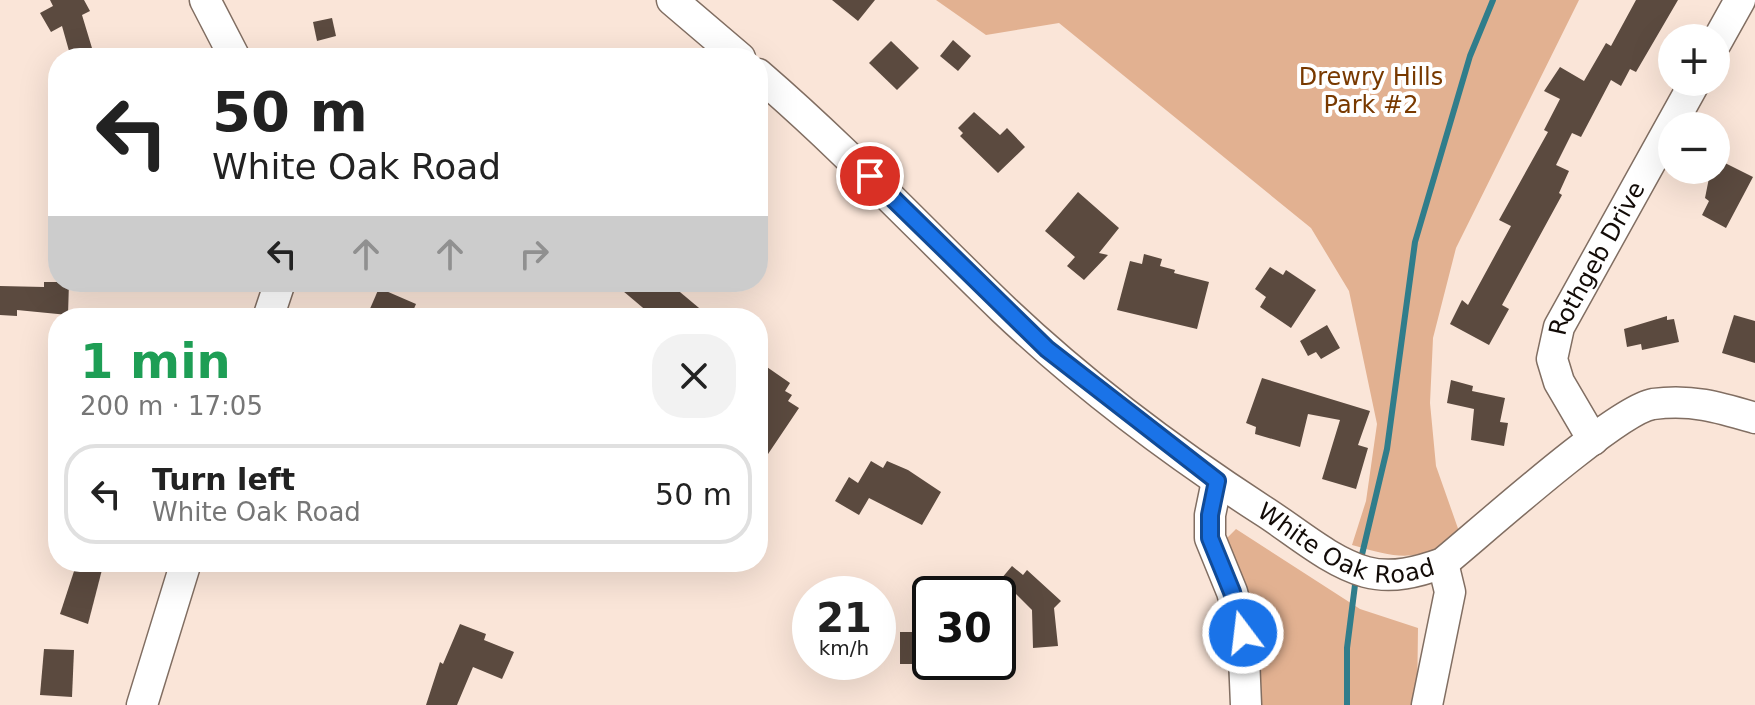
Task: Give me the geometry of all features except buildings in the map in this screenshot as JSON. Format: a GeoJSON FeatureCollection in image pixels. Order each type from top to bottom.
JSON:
{"type":"FeatureCollection","features":[{"type":"Feature","properties":{"kind":"street"},"geometry":{"type":"LineString","coordinates":[[205,0],[230,48]]}},
{"type":"Feature","properties":{"kind":"street"},"geometry":{"type":"LineString","coordinates":[[672,0],[728,48]]}},
{"type":"Feature","properties":{"kind":"street"},"geometry":{"type":"LineString","coordinates":[[1727,24],[1740,0]]}},
{"type":"Feature","properties":{"kind":"street","name":"White Oak Road"},"geometry":{"type":"LineString","coordinates":[[768,83],[848,153],[1047,349],[1217,481],[1343,563],[1367,572],[1417,572],[1443,563],[1593,440],[1649,405],[1702,402],[1755,418]]}},
{"type":"Feature","properties":{"kind":"street","name":"Rothgeb Drive"},"geometry":{"type":"LineString","coordinates":[[1593,440],[1559,382],[1552,359],[1559,327],[1687,96]]}},
{"type":"Feature","properties":{"kind":"street"},"geometry":{"type":"LineString","coordinates":[[1217,481],[1210,515],[1210,538],[1232,592],[1243,633],[1246,705]]}},
{"type":"Feature","properties":{"kind":"street"},"geometry":{"type":"LineString","coordinates":[[1427,705],[1450,592],[1443,563]]}},
{"type":"Feature","properties":{"kind":"street"},"geometry":{"type":"LineString","coordinates":[[142,705],[183,572]]}},
{"type":"Feature","properties":{"kind":"green space","name":"Drewry Hills Park #2"},"geometry":{"type":"Polygon","coordinates":[[[936,0],[1579,0],[1456,248],[1433,338],[1430,403],[1436,466],[1461,537],[1431,551],[1407,556],[1352,545],[1366,501],[1377,424],[1349,291],[1311,228],[1059,23],[986,35],[936,0]]]}},
{"type":"Feature","properties":{"kind":"green space"},"geometry":{"type":"Polygon","coordinates":[[[1236,529],[1360,609],[1418,628],[1417,705],[1258,705],[1223,542],[1236,529]]]}},
{"type":"Feature","properties":{"kind":"waterway"},"geometry":{"type":"LineString","coordinates":[[1360,563],[1387,449],[1415,242],[1470,56],[1493,0]]}},
{"type":"Feature","properties":{"kind":"waterway"},"geometry":{"type":"LineString","coordinates":[[1347,705],[1347,648],[1356,577]]}},
{"type":"Feature","properties":{"kind":"route"},"geometry":{"type":"LineString","coordinates":[[870,176],[1047,349],[1083,380],[1217,481],[1210,515],[1210,538],[1232,592],[1243,633]]}}]}
